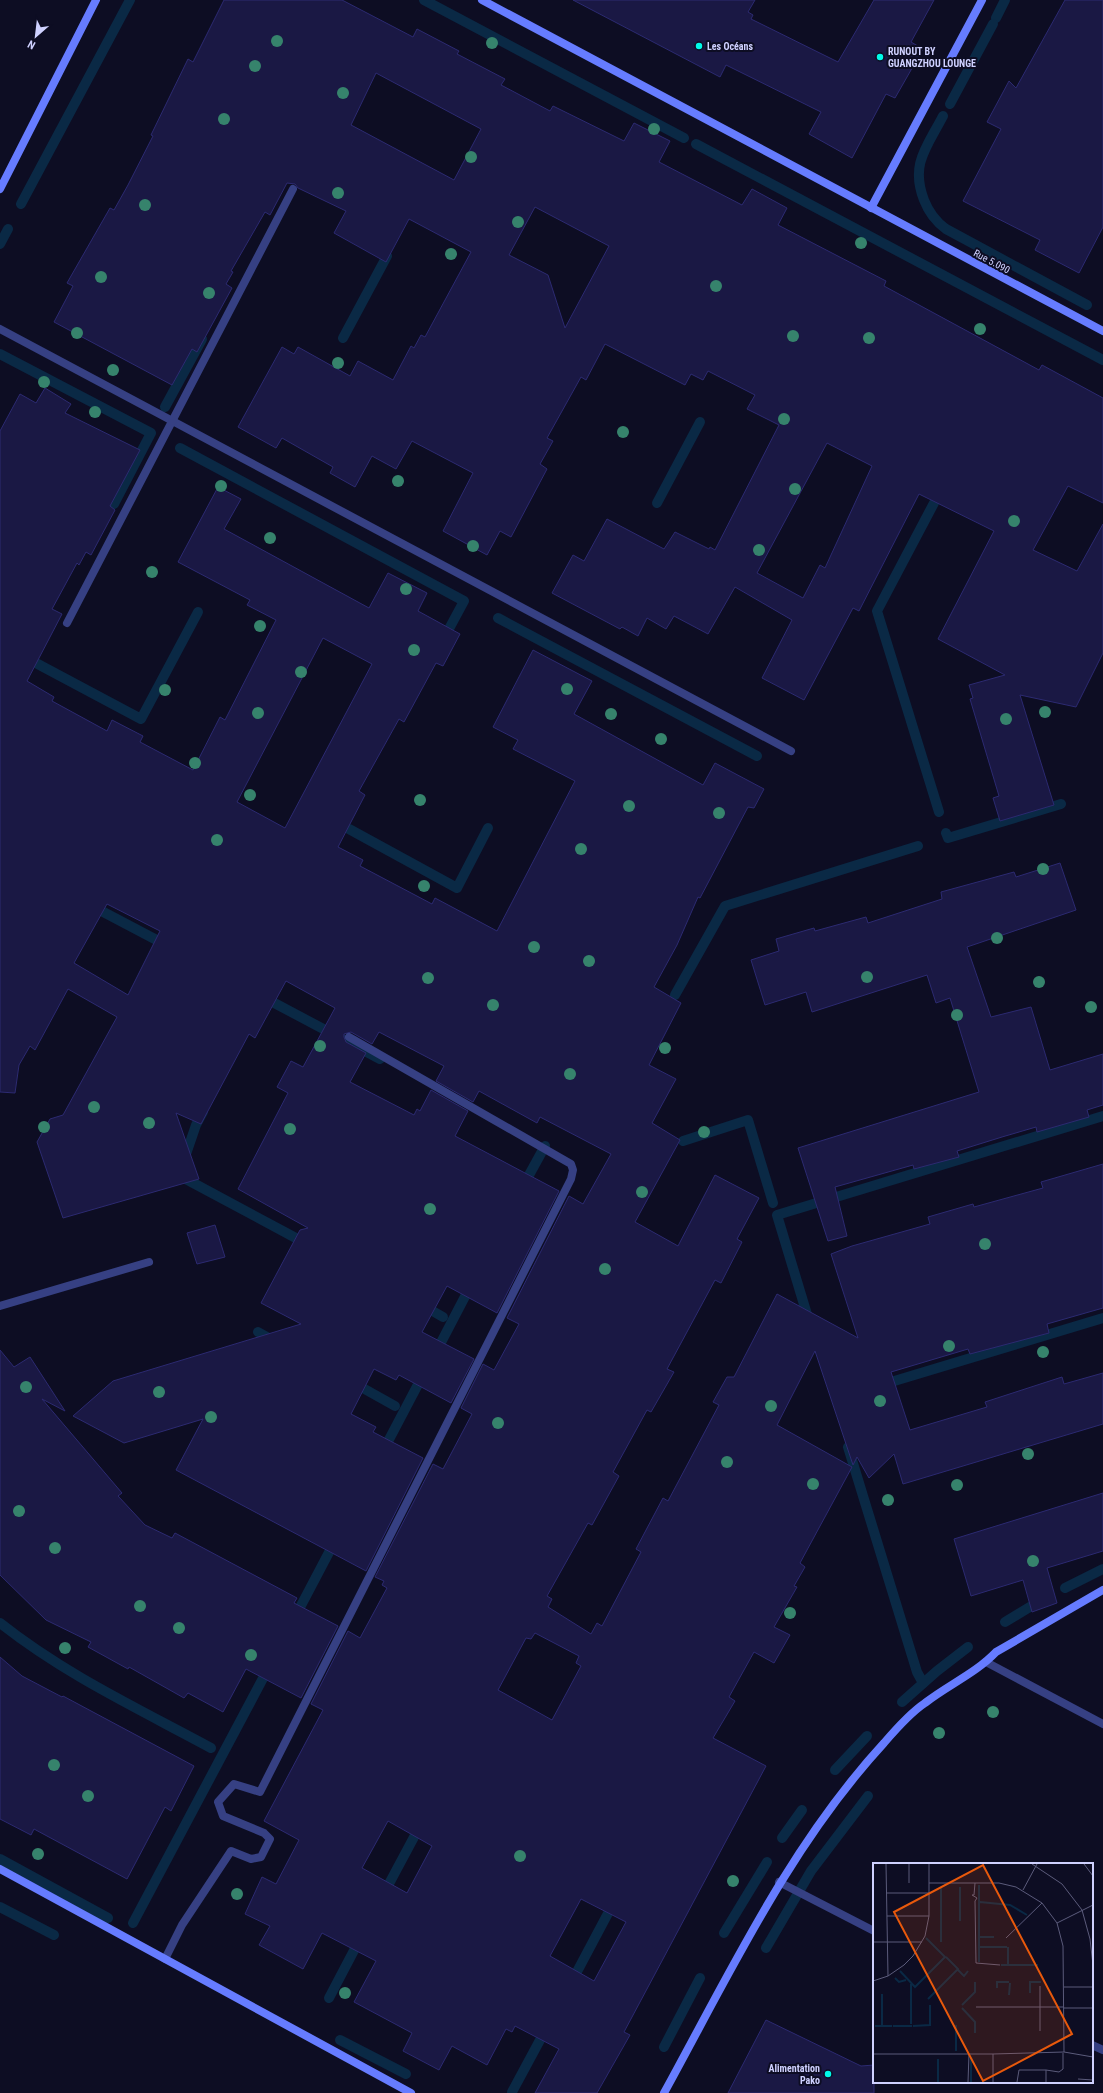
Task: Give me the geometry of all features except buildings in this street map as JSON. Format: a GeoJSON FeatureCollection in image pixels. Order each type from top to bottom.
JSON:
{"type":"FeatureCollection","features":[{"type":"Feature","properties":{"kind":"main road"},"geometry":{"type":"LineString","coordinates":[[0,189],[96,0]]}},
{"type":"Feature","properties":{"kind":"main road","name":"Rue 5.090"},"geometry":{"type":"LineString","coordinates":[[482,0],[1103,331]]}},
{"type":"Feature","properties":{"kind":"main road"},"geometry":{"type":"LineString","coordinates":[[871,208],[982,0]]}},
{"type":"Feature","properties":{"kind":"main road"},"geometry":{"type":"LineString","coordinates":[[664,2093],[779,1882],[847,1787],[884,1743],[924,1703],[986,1662],[996,1652],[1103,1590]]}},
{"type":"Feature","properties":{"kind":"main road"},"geometry":{"type":"LineString","coordinates":[[0,1869],[411,2093]]}},
{"type":"Feature","properties":{"kind":"street"},"geometry":{"type":"LineString","coordinates":[[66,622],[293,189]]}},
{"type":"Feature","properties":{"kind":"street"},"geometry":{"type":"LineString","coordinates":[[0,329],[791,751]]}},
{"type":"Feature","properties":{"kind":"street"},"geometry":{"type":"LineString","coordinates":[[165,1959],[182,1925],[231,1851],[251,1859],[261,1857],[270,1840],[264,1833],[223,1816],[218,1802],[234,1784],[260,1792],[571,1179],[572,1170],[570,1164],[349,1037]]}},
{"type":"Feature","properties":{"kind":"street"},"geometry":{"type":"LineString","coordinates":[[0,1306],[149,1262]]}},
{"type":"Feature","properties":{"kind":"street"},"geometry":{"type":"LineString","coordinates":[[986,1662],[1103,1724]]}},
{"type":"Feature","properties":{"kind":"street"},"geometry":{"type":"LineString","coordinates":[[779,1882],[873,1930]]}},
{"type":"Feature","properties":{"kind":"street"},"geometry":{"type":"LineString","coordinates":[[1093,2045],[1103,2050]]}},
{"type":"Feature","properties":{"kind":"waterway"},"geometry":{"type":"LineString","coordinates":[[21,204],[130,0]]}},
{"type":"Feature","properties":{"kind":"waterway"},"geometry":{"type":"LineString","coordinates":[[424,0],[684,138]]}},
{"type":"Feature","properties":{"kind":"waterway"},"geometry":{"type":"LineString","coordinates":[[996,18],[1005,0]]}},
{"type":"Feature","properties":{"kind":"waterway"},"geometry":{"type":"LineString","coordinates":[[950,104],[993,24]]}},
{"type":"Feature","properties":{"kind":"waterway"},"geometry":{"type":"LineString","coordinates":[[943,116],[926,147],[920,166],[920,187],[930,213],[946,229],[1087,305]]}},
{"type":"Feature","properties":{"kind":"waterway"},"geometry":{"type":"LineString","coordinates":[[696,144],[1103,360]]}},
{"type":"Feature","properties":{"kind":"waterway"},"geometry":{"type":"LineString","coordinates":[[0,244],[8,229]]}},
{"type":"Feature","properties":{"kind":"waterway"},"geometry":{"type":"LineString","coordinates":[[343,338],[387,256]]}},
{"type":"Feature","properties":{"kind":"waterway"},"geometry":{"type":"LineString","coordinates":[[165,407],[202,339]]}},
{"type":"Feature","properties":{"kind":"waterway"},"geometry":{"type":"LineString","coordinates":[[0,354],[151,433],[114,504]]}},
{"type":"Feature","properties":{"kind":"waterway"},"geometry":{"type":"LineString","coordinates":[[657,503],[700,422]]}},
{"type":"Feature","properties":{"kind":"waterway"},"geometry":{"type":"LineString","coordinates":[[180,448],[464,601],[443,640]]}},
{"type":"Feature","properties":{"kind":"waterway"},"geometry":{"type":"LineString","coordinates":[[934,503],[877,611],[939,812]]}},
{"type":"Feature","properties":{"kind":"waterway"},"geometry":{"type":"LineString","coordinates":[[34,662],[141,719],[198,612]]}},
{"type":"Feature","properties":{"kind":"waterway"},"geometry":{"type":"LineString","coordinates":[[498,618],[757,756]]}},
{"type":"Feature","properties":{"kind":"waterway"},"geometry":{"type":"LineString","coordinates":[[946,833],[948,838],[1061,804]]}},
{"type":"Feature","properties":{"kind":"waterway"},"geometry":{"type":"LineString","coordinates":[[349,829],[457,888],[488,828]]}},
{"type":"Feature","properties":{"kind":"waterway"},"geometry":{"type":"LineString","coordinates":[[675,995],[725,906],[918,846]]}},
{"type":"Feature","properties":{"kind":"waterway"},"geometry":{"type":"LineString","coordinates":[[92,906],[168,946]]}},
{"type":"Feature","properties":{"kind":"waterway"},"geometry":{"type":"LineString","coordinates":[[263,997],[380,1059]]}},
{"type":"Feature","properties":{"kind":"waterway"},"geometry":{"type":"LineString","coordinates":[[184,1160],[196,1125],[203,1112]]}},
{"type":"Feature","properties":{"kind":"waterway"},"geometry":{"type":"LineString","coordinates":[[809,1321],[777,1215],[1103,1116]]}},
{"type":"Feature","properties":{"kind":"waterway"},"geometry":{"type":"LineString","coordinates":[[683,1141],[748,1120],[773,1203]]}},
{"type":"Feature","properties":{"kind":"waterway"},"geometry":{"type":"LineString","coordinates":[[523,1186],[545,1146]]}},
{"type":"Feature","properties":{"kind":"waterway"},"geometry":{"type":"LineString","coordinates":[[182,1177],[307,1244]]}},
{"type":"Feature","properties":{"kind":"waterway"},"geometry":{"type":"LineString","coordinates":[[435,1354],[471,1285]]}},
{"type":"Feature","properties":{"kind":"waterway"},"geometry":{"type":"LineString","coordinates":[[422,1305],[443,1317]]}},
{"type":"Feature","properties":{"kind":"waterway"},"geometry":{"type":"LineString","coordinates":[[881,1385],[1103,1318]]}},
{"type":"Feature","properties":{"kind":"waterway"},"geometry":{"type":"LineString","coordinates":[[258,1332],[276,1342]]}},
{"type":"Feature","properties":{"kind":"waterway"},"geometry":{"type":"LineString","coordinates":[[383,1451],[424,1373]]}},
{"type":"Feature","properties":{"kind":"waterway"},"geometry":{"type":"LineString","coordinates":[[352,1382],[395,1406]]}},
{"type":"Feature","properties":{"kind":"waterway"},"geometry":{"type":"LineString","coordinates":[[848,1447],[917,1672],[923,1683]]}},
{"type":"Feature","properties":{"kind":"waterway"},"geometry":{"type":"LineString","coordinates":[[295,1617],[336,1539]]}},
{"type":"Feature","properties":{"kind":"waterway"},"geometry":{"type":"LineString","coordinates":[[1065,1588],[1103,1569]]}},
{"type":"Feature","properties":{"kind":"waterway"},"geometry":{"type":"LineString","coordinates":[[1005,1622],[1043,1599]]}},
{"type":"Feature","properties":{"kind":"waterway"},"geometry":{"type":"LineString","coordinates":[[0,1623],[50,1659],[76,1675],[211,1748]]}},
{"type":"Feature","properties":{"kind":"waterway"},"geometry":{"type":"LineString","coordinates":[[902,1702],[937,1671],[968,1647]]}},
{"type":"Feature","properties":{"kind":"waterway"},"geometry":{"type":"LineString","coordinates":[[133,1923],[269,1667]]}},
{"type":"Feature","properties":{"kind":"waterway"},"geometry":{"type":"LineString","coordinates":[[835,1770],[867,1736]]}},
{"type":"Feature","properties":{"kind":"waterway"},"geometry":{"type":"LineString","coordinates":[[766,1948],[811,1871],[868,1796]]}},
{"type":"Feature","properties":{"kind":"waterway"},"geometry":{"type":"LineString","coordinates":[[782,1838],[802,1810]]}},
{"type":"Feature","properties":{"kind":"waterway"},"geometry":{"type":"LineString","coordinates":[[383,1895],[421,1824]]}},
{"type":"Feature","properties":{"kind":"waterway"},"geometry":{"type":"LineString","coordinates":[[0,1859],[108,1918]]}},
{"type":"Feature","properties":{"kind":"waterway"},"geometry":{"type":"LineString","coordinates":[[724,1933],[767,1862]]}},
{"type":"Feature","properties":{"kind":"waterway"},"geometry":{"type":"LineString","coordinates":[[571,1983],[614,1902]]}},
{"type":"Feature","properties":{"kind":"waterway"},"geometry":{"type":"LineString","coordinates":[[0,1907],[54,1935]]}},
{"type":"Feature","properties":{"kind":"waterway"},"geometry":{"type":"LineString","coordinates":[[329,1998],[360,1939]]}},
{"type":"Feature","properties":{"kind":"waterway"},"geometry":{"type":"LineString","coordinates":[[664,2047],[700,1978]]}},
{"type":"Feature","properties":{"kind":"waterway"},"geometry":{"type":"LineString","coordinates":[[512,2092],[547,2027]]}},
{"type":"Feature","properties":{"kind":"waterway"},"geometry":{"type":"LineString","coordinates":[[340,2040],[406,2074]]}},
{"type":"Feature","properties":{"kind":"place","name":"Les Océans"},"geometry":{"type":"Point","coordinates":[699,46]}},
{"type":"Feature","properties":{"kind":"place","name":"RUNOUT BY GUANGZHOU LOUNGE"},"geometry":{"type":"Point","coordinates":[880,57]}},
{"type":"Feature","properties":{"kind":"place","name":"Alimentation Pako"},"geometry":{"type":"Point","coordinates":[828,2074]}}]}
